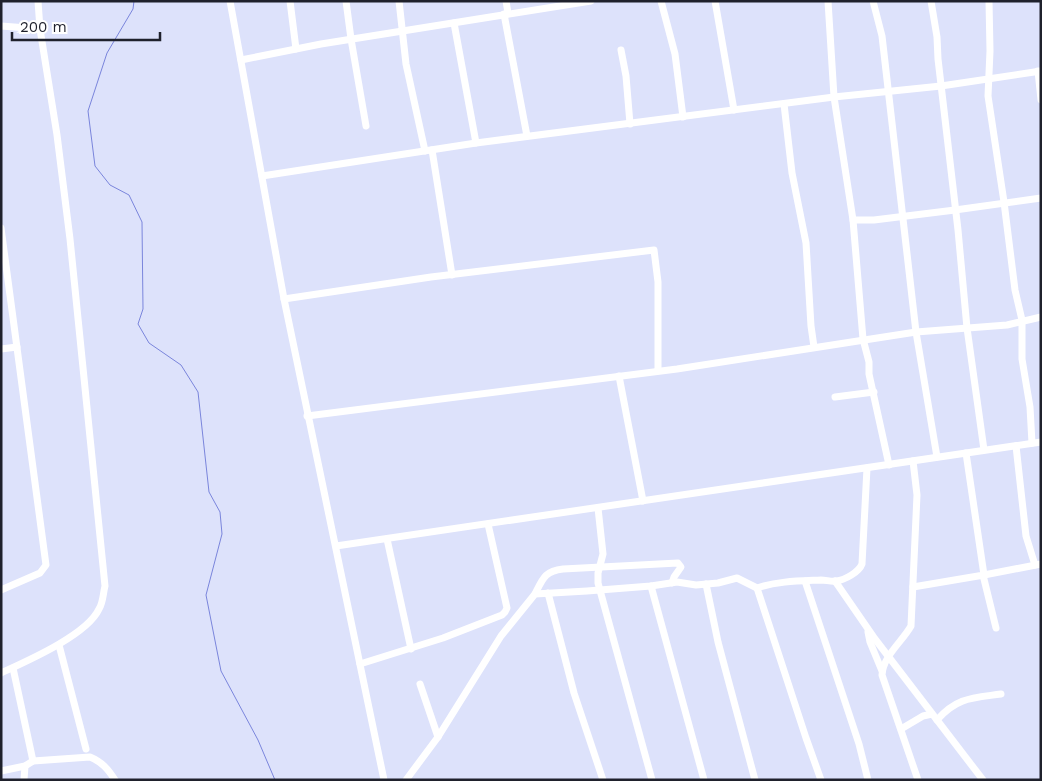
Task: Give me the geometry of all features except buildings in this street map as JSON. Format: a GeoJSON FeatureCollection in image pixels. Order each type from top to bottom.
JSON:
{"type":"FeatureCollection","features":[{"type":"Feature","properties":{"kind":"street"},"geometry":{"type":"LineString","coordinates":[[1,673],[59,645],[92,620],[100,609],[105,586],[70,238],[57,135],[40,28],[38,1]]}},
{"type":"Feature","properties":{"kind":"street"},"geometry":{"type":"LineString","coordinates":[[230,1],[307,416],[384,780]]}},
{"type":"Feature","properties":{"kind":"street"},"geometry":{"type":"LineString","coordinates":[[290,1],[296,49]]}},
{"type":"Feature","properties":{"kind":"street"},"geometry":{"type":"LineString","coordinates":[[346,1],[366,126]]}},
{"type":"Feature","properties":{"kind":"street"},"geometry":{"type":"LineString","coordinates":[[399,1],[406,64],[429,150],[452,275]]}},
{"type":"Feature","properties":{"kind":"street"},"geometry":{"type":"LineString","coordinates":[[506,1],[506,14],[527,136]]}},
{"type":"Feature","properties":{"kind":"street"},"geometry":{"type":"LineString","coordinates":[[241,60],[351,39],[591,1]]}},
{"type":"Feature","properties":{"kind":"street"},"geometry":{"type":"LineString","coordinates":[[661,1],[675,54],[683,117]]}},
{"type":"Feature","properties":{"kind":"street"},"geometry":{"type":"LineString","coordinates":[[715,1],[734,110]]}},
{"type":"Feature","properties":{"kind":"street"},"geometry":{"type":"LineString","coordinates":[[828,1],[834,97],[853,220],[863,339],[889,465]]}},
{"type":"Feature","properties":{"kind":"street"},"geometry":{"type":"LineString","coordinates":[[873,1],[882,36],[916,332],[937,457]]}},
{"type":"Feature","properties":{"kind":"street"},"geometry":{"type":"LineString","coordinates":[[931,1],[937,37],[967,328],[984,450]]}},
{"type":"Feature","properties":{"kind":"street"},"geometry":{"type":"LineString","coordinates":[[989,1],[988,96],[1015,290],[1022,320],[1022,359],[1030,407],[1032,443]]}},
{"type":"Feature","properties":{"kind":"street"},"geometry":{"type":"LineString","coordinates":[[454,23],[476,143]]}},
{"type":"Feature","properties":{"kind":"street"},"geometry":{"type":"LineString","coordinates":[[1,26],[40,28]]}},
{"type":"Feature","properties":{"kind":"street"},"geometry":{"type":"LineString","coordinates":[[621,50],[626,76],[630,124]]}},
{"type":"Feature","properties":{"kind":"street"},"geometry":{"type":"LineString","coordinates":[[262,176],[527,136],[834,97],[941,86],[1039,71],[1041,100]]}},
{"type":"Feature","properties":{"kind":"street"},"geometry":{"type":"LineString","coordinates":[[784,104],[792,173],[806,243],[814,347]]}},
{"type":"Feature","properties":{"kind":"street"},"geometry":{"type":"LineString","coordinates":[[853,220],[874,220],[1041,198]]}},
{"type":"Feature","properties":{"kind":"street"},"geometry":{"type":"LineString","coordinates":[[1,228],[2,248],[46,565],[40,573],[1,590]]}},
{"type":"Feature","properties":{"kind":"street"},"geometry":{"type":"LineString","coordinates":[[284,299],[452,275],[654,250],[658,282],[658,370]]}},
{"type":"Feature","properties":{"kind":"street"},"geometry":{"type":"LineString","coordinates":[[307,416],[676,369],[916,332],[1007,325],[1041,317]]}},
{"type":"Feature","properties":{"kind":"street"},"geometry":{"type":"LineString","coordinates":[[1,349],[17,348]]}},
{"type":"Feature","properties":{"kind":"street"},"geometry":{"type":"LineString","coordinates":[[619,376],[643,501]]}},
{"type":"Feature","properties":{"kind":"street"},"geometry":{"type":"LineString","coordinates":[[835,398],[874,392]]}},
{"type":"Feature","properties":{"kind":"street"},"geometry":{"type":"LineString","coordinates":[[336,546],[1041,442]]}},
{"type":"Feature","properties":{"kind":"street"},"geometry":{"type":"LineString","coordinates":[[913,587],[1038,564],[1026,536],[1016,446]]}},
{"type":"Feature","properties":{"kind":"street"},"geometry":{"type":"LineString","coordinates":[[966,453],[983,575],[996,628]]}},
{"type":"Feature","properties":{"kind":"street"},"geometry":{"type":"LineString","coordinates":[[882,671],[888,656],[906,635],[911,626],[917,496],[913,461]]}},
{"type":"Feature","properties":{"kind":"street"},"geometry":{"type":"LineString","coordinates":[[535,594],[540,592],[548,594],[652,586],[677,582],[696,585],[737,578],[757,588],[780,582],[823,580],[835,582],[861,568],[867,468]]}},
{"type":"Feature","properties":{"kind":"street"},"geometry":{"type":"LineString","coordinates":[[598,508],[603,554],[599,566],[598,583],[652,780]]}},
{"type":"Feature","properties":{"kind":"street"},"geometry":{"type":"LineString","coordinates":[[360,664],[443,638],[502,615],[505,612],[507,608],[488,524]]}},
{"type":"Feature","properties":{"kind":"street"},"geometry":{"type":"LineString","coordinates":[[387,538],[410,649]]}},
{"type":"Feature","properties":{"kind":"street"},"geometry":{"type":"LineString","coordinates":[[406,780],[438,737],[501,636],[535,594],[542,579],[553,570],[678,563],[681,567],[672,583]]}},
{"type":"Feature","properties":{"kind":"street"},"geometry":{"type":"LineString","coordinates":[[805,581],[860,744],[868,780]]}},
{"type":"Feature","properties":{"kind":"street"},"geometry":{"type":"LineString","coordinates":[[835,582],[888,656],[983,780]]}},
{"type":"Feature","properties":{"kind":"street"},"geometry":{"type":"LineString","coordinates":[[706,584],[718,642],[755,780]]}},
{"type":"Feature","properties":{"kind":"street"},"geometry":{"type":"LineString","coordinates":[[652,586],[704,780]]}},
{"type":"Feature","properties":{"kind":"street"},"geometry":{"type":"LineString","coordinates":[[757,588],[821,780]]}},
{"type":"Feature","properties":{"kind":"street"},"geometry":{"type":"LineString","coordinates":[[548,594],[574,693],[603,780]]}},
{"type":"Feature","properties":{"kind":"street"},"geometry":{"type":"LineString","coordinates":[[868,629],[869,638],[882,671],[918,780]]}},
{"type":"Feature","properties":{"kind":"street"},"geometry":{"type":"LineString","coordinates":[[59,645],[86,749]]}},
{"type":"Feature","properties":{"kind":"street"},"geometry":{"type":"LineString","coordinates":[[13,668],[33,761]]}},
{"type":"Feature","properties":{"kind":"street"},"geometry":{"type":"LineString","coordinates":[[420,684],[438,737]]}},
{"type":"Feature","properties":{"kind":"street"},"geometry":{"type":"LineString","coordinates":[[901,729],[923,716],[935,717],[964,700],[1001,694]]}},
{"type":"Feature","properties":{"kind":"street"},"geometry":{"type":"LineString","coordinates":[[1,771],[25,766],[33,761],[90,757],[98,760],[115,780]]}},
{"type":"Feature","properties":{"kind":"street"},"geometry":{"type":"LineString","coordinates":[[24,780],[25,766]]}},
{"type":"Feature","properties":{"kind":"waterway"},"geometry":{"type":"LineString","coordinates":[[134,1],[133,9],[107,53],[88,111],[95,166],[110,185],[129,195],[142,222],[143,309],[138,324],[149,343],[181,365],[198,392],[209,492],[220,512],[222,534],[206,595],[221,671],[258,740],[275,780]]}}]}
